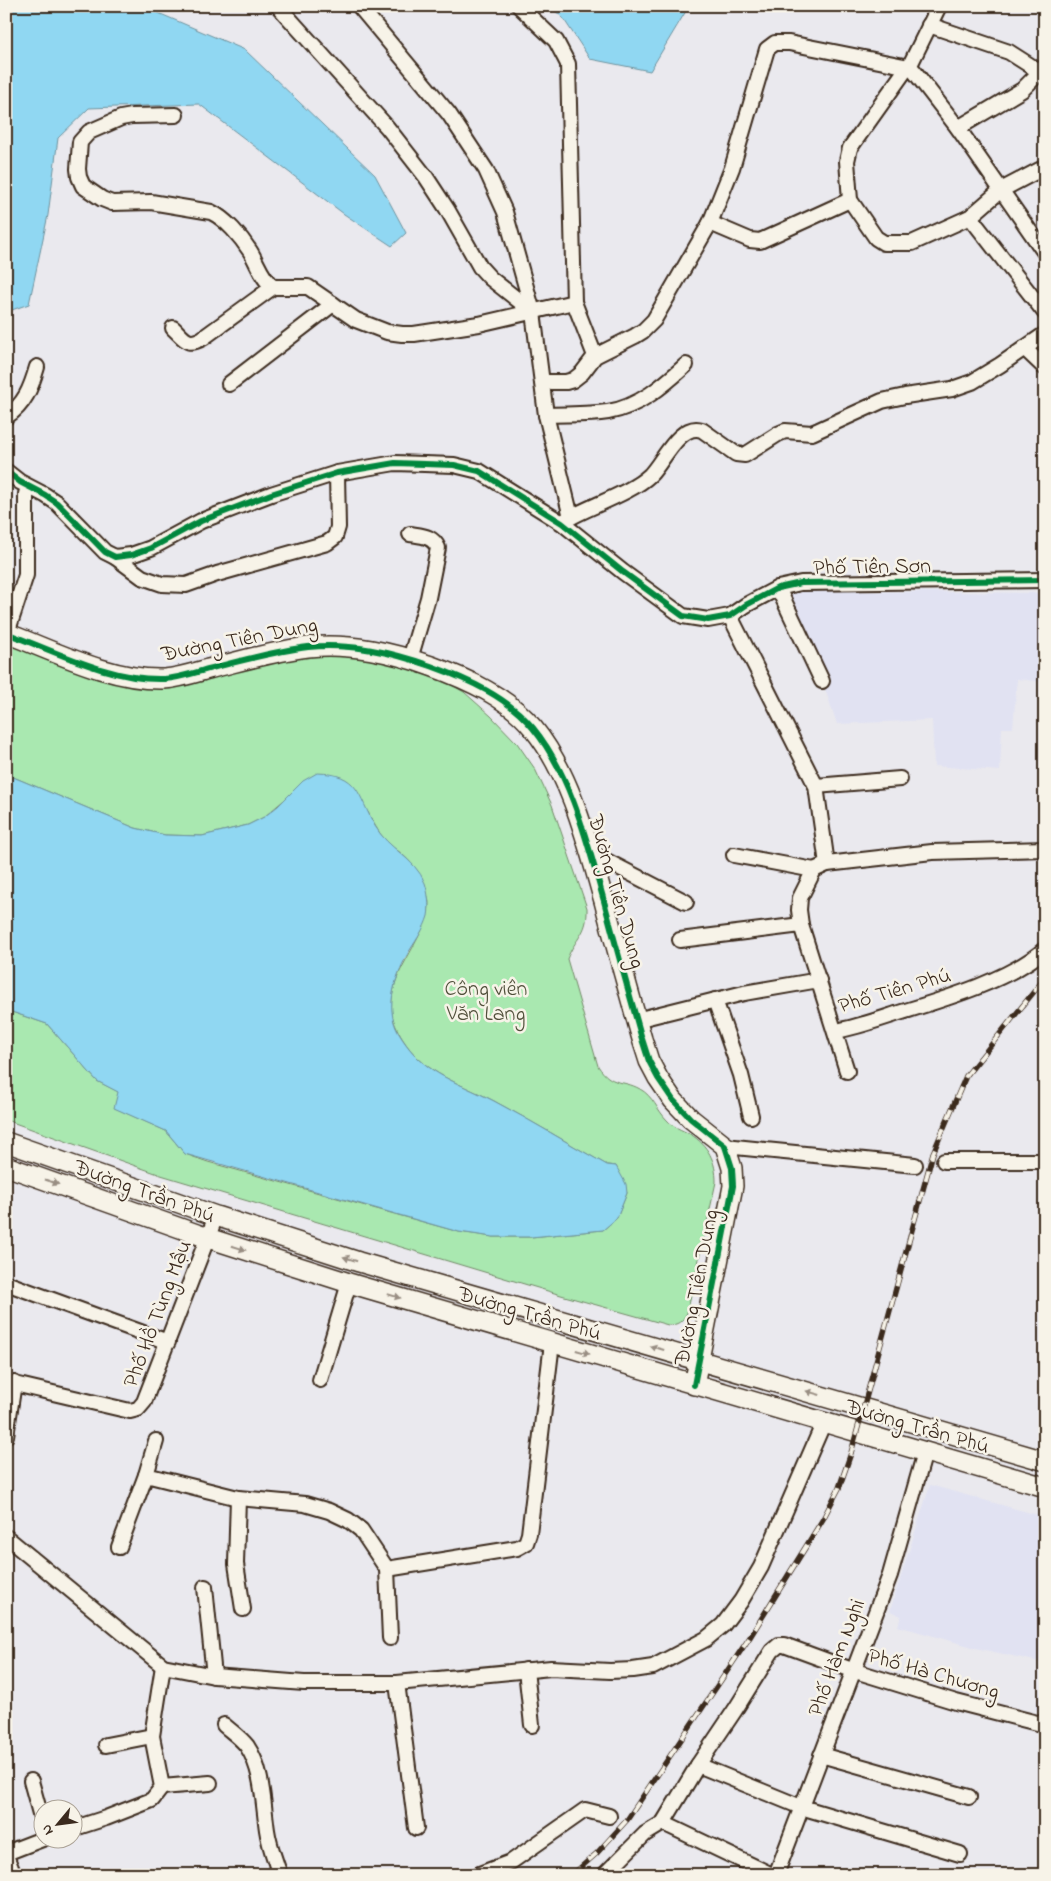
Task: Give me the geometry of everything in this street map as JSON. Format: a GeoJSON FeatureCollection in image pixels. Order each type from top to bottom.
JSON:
{"type":"FeatureCollection","features":[{"type":"Feature","properties":{"kind":"main road","name":"Đường Tiên Dung"},"geometry":{"type":"LineString","coordinates":[[7,633],[92,666],[126,675],[165,679],[259,656],[335,645],[358,647],[410,659],[463,678],[482,688],[519,714],[533,728],[551,755],[576,810],[649,1061],[673,1100],[691,1119],[725,1146],[732,1168],[733,1186],[694,1385]]}},
{"type":"Feature","properties":{"kind":"main road","name":"Đường Trần Phú"},"geometry":{"type":"LineString","coordinates":[[6,1142],[216,1216],[359,1262],[1045,1460]]}},
{"type":"Feature","properties":{"kind":"main road","name":"Đường Trần Phú"},"geometry":{"type":"LineString","coordinates":[[6,1166],[208,1238],[350,1283],[1045,1487]]}},
{"type":"Feature","properties":{"kind":"street"},"geometry":{"type":"LineString","coordinates":[[278,6],[381,120],[421,169],[447,209],[480,267],[490,278],[533,312]]}},
{"type":"Feature","properties":{"kind":"street"},"geometry":{"type":"LineString","coordinates":[[359,6],[449,114],[486,170],[505,212],[533,312],[546,415],[567,520],[642,481],[655,469],[672,445],[688,430],[696,428],[702,430],[736,454],[744,455],[786,431],[812,433],[882,401],[952,389],[972,382],[1045,334]]}},
{"type":"Feature","properties":{"kind":"street"},"geometry":{"type":"LineString","coordinates":[[518,6],[556,41],[568,64],[574,302],[595,356]]}},
{"type":"Feature","properties":{"kind":"street"},"geometry":{"type":"LineString","coordinates":[[939,6],[909,67],[898,79],[850,148],[848,161],[850,200],[876,238],[884,244],[912,243],[970,217],[1001,190],[1045,167]]}},
{"type":"Feature","properties":{"kind":"street"},"geometry":{"type":"LineString","coordinates":[[929,25],[1009,52],[1042,74],[1022,90],[958,128]]}},
{"type":"Feature","properties":{"kind":"street"},"geometry":{"type":"LineString","coordinates":[[542,382],[566,382],[573,380],[582,373],[595,356],[643,332],[654,320],[710,223],[732,168],[767,49],[775,43],[789,43],[909,67],[958,128],[1045,253]]}},
{"type":"Feature","properties":{"kind":"street"},"geometry":{"type":"LineString","coordinates":[[176,114],[121,118],[89,132],[80,142],[78,169],[83,186],[112,203],[151,202],[211,212],[219,216],[249,249],[266,280],[273,287]]}},
{"type":"Feature","properties":{"kind":"street"},"geometry":{"type":"LineString","coordinates":[[710,223],[750,240],[760,240],[850,200]]}},
{"type":"Feature","properties":{"kind":"street"},"geometry":{"type":"LineString","coordinates":[[970,217],[1045,313]]}},
{"type":"Feature","properties":{"kind":"street"},"geometry":{"type":"LineString","coordinates":[[173,328],[188,342],[194,343],[273,287],[304,286],[356,320],[387,332],[402,334],[414,334],[478,324],[574,302]]}},
{"type":"Feature","properties":{"kind":"street"},"geometry":{"type":"LineString","coordinates":[[229,384],[333,304]]}},
{"type":"Feature","properties":{"kind":"street"},"geometry":{"type":"LineString","coordinates":[[1024,348],[1045,368]]}},
{"type":"Feature","properties":{"kind":"street"},"geometry":{"type":"LineString","coordinates":[[546,415],[608,412],[625,408],[664,385],[686,365]]}},
{"type":"Feature","properties":{"kind":"street"},"geometry":{"type":"LineString","coordinates":[[6,417],[22,404],[30,391],[37,367]]}},
{"type":"Feature","properties":{"kind":"street","name":"Phố Tiên Sơn"},"geometry":{"type":"LineString","coordinates":[[116,557],[138,553],[172,538],[201,521],[271,494],[337,473],[395,463],[464,466],[478,471],[567,520],[623,572],[682,616],[708,620],[730,616],[778,588],[801,583],[1045,580]]}},
{"type":"Feature","properties":{"kind":"street"},"geometry":{"type":"LineString","coordinates":[[6,471],[28,487],[57,503],[105,552],[116,557],[142,577],[162,584],[186,585],[217,574],[327,543],[335,538],[338,527],[337,473]]}},
{"type":"Feature","properties":{"kind":"street"},"geometry":{"type":"LineString","coordinates":[[7,633],[26,575],[26,494],[28,487]]}},
{"type":"Feature","properties":{"kind":"street"},"geometry":{"type":"LineString","coordinates":[[410,534],[429,538],[436,542],[438,548],[428,598],[410,659]]}},
{"type":"Feature","properties":{"kind":"street"},"geometry":{"type":"LineString","coordinates":[[778,588],[822,681]]}},
{"type":"Feature","properties":{"kind":"street"},"geometry":{"type":"LineString","coordinates":[[730,616],[816,786],[827,864]]}},
{"type":"Feature","properties":{"kind":"street"},"geometry":{"type":"LineString","coordinates":[[816,786],[900,779]]}},
{"type":"Feature","properties":{"kind":"street"},"geometry":{"type":"LineString","coordinates":[[734,855],[814,870],[827,864],[932,852],[1045,849]]}},
{"type":"Feature","properties":{"kind":"street"},"geometry":{"type":"LineString","coordinates":[[590,853],[686,902]]}},
{"type":"Feature","properties":{"kind":"street","name":"Phố Tiên Phú"},"geometry":{"type":"LineString","coordinates":[[814,870],[800,898],[801,925],[836,1031],[954,996],[1028,962],[1045,949]]}},
{"type":"Feature","properties":{"kind":"street"},"geometry":{"type":"LineString","coordinates":[[680,940],[801,925]]}},
{"type":"Feature","properties":{"kind":"street"},"geometry":{"type":"LineString","coordinates":[[636,1020],[715,1000],[819,980]]}},
{"type":"Feature","properties":{"kind":"street"},"geometry":{"type":"LineString","coordinates":[[715,1000],[740,1075],[751,1116]]}},
{"type":"Feature","properties":{"kind":"street"},"geometry":{"type":"LineString","coordinates":[[836,1031],[847,1071]]}},
{"type":"Feature","properties":{"kind":"street"},"geometry":{"type":"LineString","coordinates":[[725,1146],[915,1165]]}},
{"type":"Feature","properties":{"kind":"street"},"geometry":{"type":"LineString","coordinates":[[944,1161],[1045,1161]]}},
{"type":"Feature","properties":{"kind":"street","name":"Phố Hồ Tùng Mậu"},"geometry":{"type":"LineString","coordinates":[[10,1382],[130,1411],[138,1409],[144,1402],[216,1216]]}},
{"type":"Feature","properties":{"kind":"street"},"geometry":{"type":"LineString","coordinates":[[6,1283],[168,1342]]}},
{"type":"Feature","properties":{"kind":"street"},"geometry":{"type":"LineString","coordinates":[[320,1380],[350,1283]]}},
{"type":"Feature","properties":{"kind":"street"},"geometry":{"type":"LineString","coordinates":[[387,1568],[517,1548],[526,1543],[530,1525],[552,1343]]}},
{"type":"Feature","properties":{"kind":"street"},"geometry":{"type":"LineString","coordinates":[[6,1436],[10,1382]]}},
{"type":"Feature","properties":{"kind":"street"},"geometry":{"type":"LineString","coordinates":[[6,1537],[163,1666],[214,1676],[304,1683],[397,1683],[551,1668],[610,1671],[653,1667],[706,1639],[722,1625],[741,1601],[761,1567],[824,1422]]}},
{"type":"Feature","properties":{"kind":"street"},"geometry":{"type":"LineString","coordinates":[[119,1547],[146,1475],[156,1441]]}},
{"type":"Feature","properties":{"kind":"street","name":"Phố Hàm Nghi"},"geometry":{"type":"LineString","coordinates":[[774,1875],[890,1575],[926,1452]]}},
{"type":"Feature","properties":{"kind":"street"},"geometry":{"type":"LineString","coordinates":[[146,1475],[238,1498],[295,1502],[329,1511],[348,1520],[361,1530],[387,1568],[390,1638]]}},
{"type":"Feature","properties":{"kind":"street"},"geometry":{"type":"LineString","coordinates":[[238,1498],[236,1564],[243,1609]]}},
{"type":"Feature","properties":{"kind":"street"},"geometry":{"type":"LineString","coordinates":[[205,1586],[214,1676]]}},
{"type":"Feature","properties":{"kind":"street","name":"Phố Hà Chương"},"geometry":{"type":"LineString","coordinates":[[698,1765],[772,1651],[779,1644],[784,1644],[852,1670],[956,1702],[1045,1725]]}},
{"type":"Feature","properties":{"kind":"street"},"geometry":{"type":"LineString","coordinates":[[162,1787],[152,1736],[163,1666]]}},
{"type":"Feature","properties":{"kind":"street"},"geometry":{"type":"LineString","coordinates":[[526,1670],[532,1725]]}},
{"type":"Feature","properties":{"kind":"street"},"geometry":{"type":"LineString","coordinates":[[397,1683],[416,1828]]}},
{"type":"Feature","properties":{"kind":"street"},"geometry":{"type":"LineString","coordinates":[[224,1725],[244,1743],[255,1764],[261,1784],[267,1832],[280,1875]]}},
{"type":"Feature","properties":{"kind":"street"},"geometry":{"type":"LineString","coordinates":[[106,1745],[152,1736]]}},
{"type":"Feature","properties":{"kind":"street"},"geometry":{"type":"LineString","coordinates":[[821,1755],[969,1797]]}},
{"type":"Feature","properties":{"kind":"street"},"geometry":{"type":"LineString","coordinates":[[604,1875],[645,1834],[663,1823],[698,1765],[801,1807],[960,1854]]}},
{"type":"Feature","properties":{"kind":"street"},"geometry":{"type":"LineString","coordinates":[[31,1782],[36,1798]]}},
{"type":"Feature","properties":{"kind":"street"},"geometry":{"type":"LineString","coordinates":[[82,1826],[152,1800],[162,1787],[210,1783]]}},
{"type":"Feature","properties":{"kind":"street"},"geometry":{"type":"LineString","coordinates":[[477,1875],[511,1862],[585,1810],[610,1816]]}},
{"type":"Feature","properties":{"kind":"street"},"geometry":{"type":"LineString","coordinates":[[663,1823],[774,1875]]}},
{"type":"Feature","properties":{"kind":"street"},"geometry":{"type":"LineString","coordinates":[[14,1875],[6,1855],[32,1844]]}},
{"type":"Feature","properties":{"kind":"shaded area"},"geometry":{"type":"Polygon","coordinates":[[[808,591],[1045,593],[1045,682],[1017,679],[1013,728],[1002,728],[1000,771],[934,766],[932,720],[837,724],[825,689],[828,681],[786,595],[808,591]]]}},
{"type":"Feature","properties":{"kind":"shaded area"},"geometry":{"type":"Polygon","coordinates":[[[930,1485],[1045,1517],[1045,1663],[976,1648],[898,1626],[901,1616],[890,1611],[930,1485]]]}},
{"type":"Feature","properties":{"kind":"shaded area"},"geometry":{"type":"Polygon","coordinates":[[[1045,1675],[1045,1711],[1035,1709],[1045,1675]]]}},
{"type":"Feature","properties":{"kind":"green space","name":"Công viên Văn Lang"},"geometry":{"type":"Polygon","coordinates":[[[6,639],[126,678],[332,649],[427,671],[464,692],[491,716],[517,743],[535,769],[552,805],[587,908],[587,917],[583,930],[567,959],[598,1066],[603,1073],[613,1080],[634,1086],[644,1092],[652,1099],[669,1122],[702,1143],[713,1160],[716,1182],[687,1313],[681,1321],[677,1324],[668,1325],[561,1295],[161,1175],[6,1120],[6,1010],[47,1024],[97,1081],[119,1092],[115,1108],[166,1131],[185,1154],[208,1162],[459,1232],[493,1237],[531,1237],[603,1230],[617,1218],[627,1193],[616,1166],[607,1165],[481,1094],[443,1076],[421,1061],[402,1038],[392,1014],[392,995],[397,977],[422,930],[429,907],[428,897],[421,880],[408,859],[383,838],[368,812],[290,795],[264,817],[248,825],[202,836],[165,835],[135,828],[6,774],[6,639]]]}},
{"type":"Feature","properties":{"kind":"water"},"geometry":{"type":"Polygon","coordinates":[[[6,6],[142,6],[245,50],[375,175],[406,233],[392,246],[344,214],[199,104],[89,108],[58,138],[48,215],[29,304],[6,312],[6,6]]]}},
{"type":"Feature","properties":{"kind":"water"},"geometry":{"type":"Polygon","coordinates":[[[550,6],[689,6],[650,71],[590,59],[563,18],[550,6]]]}},
{"type":"Feature","properties":{"kind":"water"},"geometry":{"type":"Polygon","coordinates":[[[317,773],[342,777],[350,782],[360,795],[380,834],[415,867],[425,883],[429,908],[428,916],[400,969],[392,1001],[392,1012],[398,1032],[418,1058],[440,1075],[494,1101],[607,1165],[616,1166],[626,1184],[627,1193],[617,1218],[603,1230],[531,1237],[493,1237],[459,1232],[185,1154],[166,1131],[114,1108],[118,1092],[97,1081],[47,1024],[6,1010],[6,774],[135,828],[165,835],[202,836],[248,825],[264,817],[303,781],[317,773]]]}},
{"type":"Feature","properties":{"kind":"railway"},"geometry":{"type":"LineString","coordinates":[[572,1875],[597,1853],[627,1820],[750,1637],[823,1519],[839,1488],[851,1453],[933,1153],[966,1076],[1045,978]]}},
{"type":"Feature","properties":{"kind":"cycle path"},"geometry":{"type":"LineString","coordinates":[[6,471],[20,482],[57,503],[105,552],[115,557],[131,555],[151,548],[201,521],[271,494],[337,473],[395,463],[454,465],[479,471],[562,523],[623,572],[683,616],[708,620],[730,616],[778,588],[801,583],[1045,580]]}},
{"type":"Feature","properties":{"kind":"cycle path"},"geometry":{"type":"LineString","coordinates":[[6,633],[104,670],[124,675],[164,679],[308,647],[340,646],[371,650],[416,661],[473,683],[499,698],[523,717],[546,746],[558,767],[577,811],[649,1061],[673,1100],[691,1119],[725,1146],[732,1168],[733,1186],[694,1385]]}}]}
